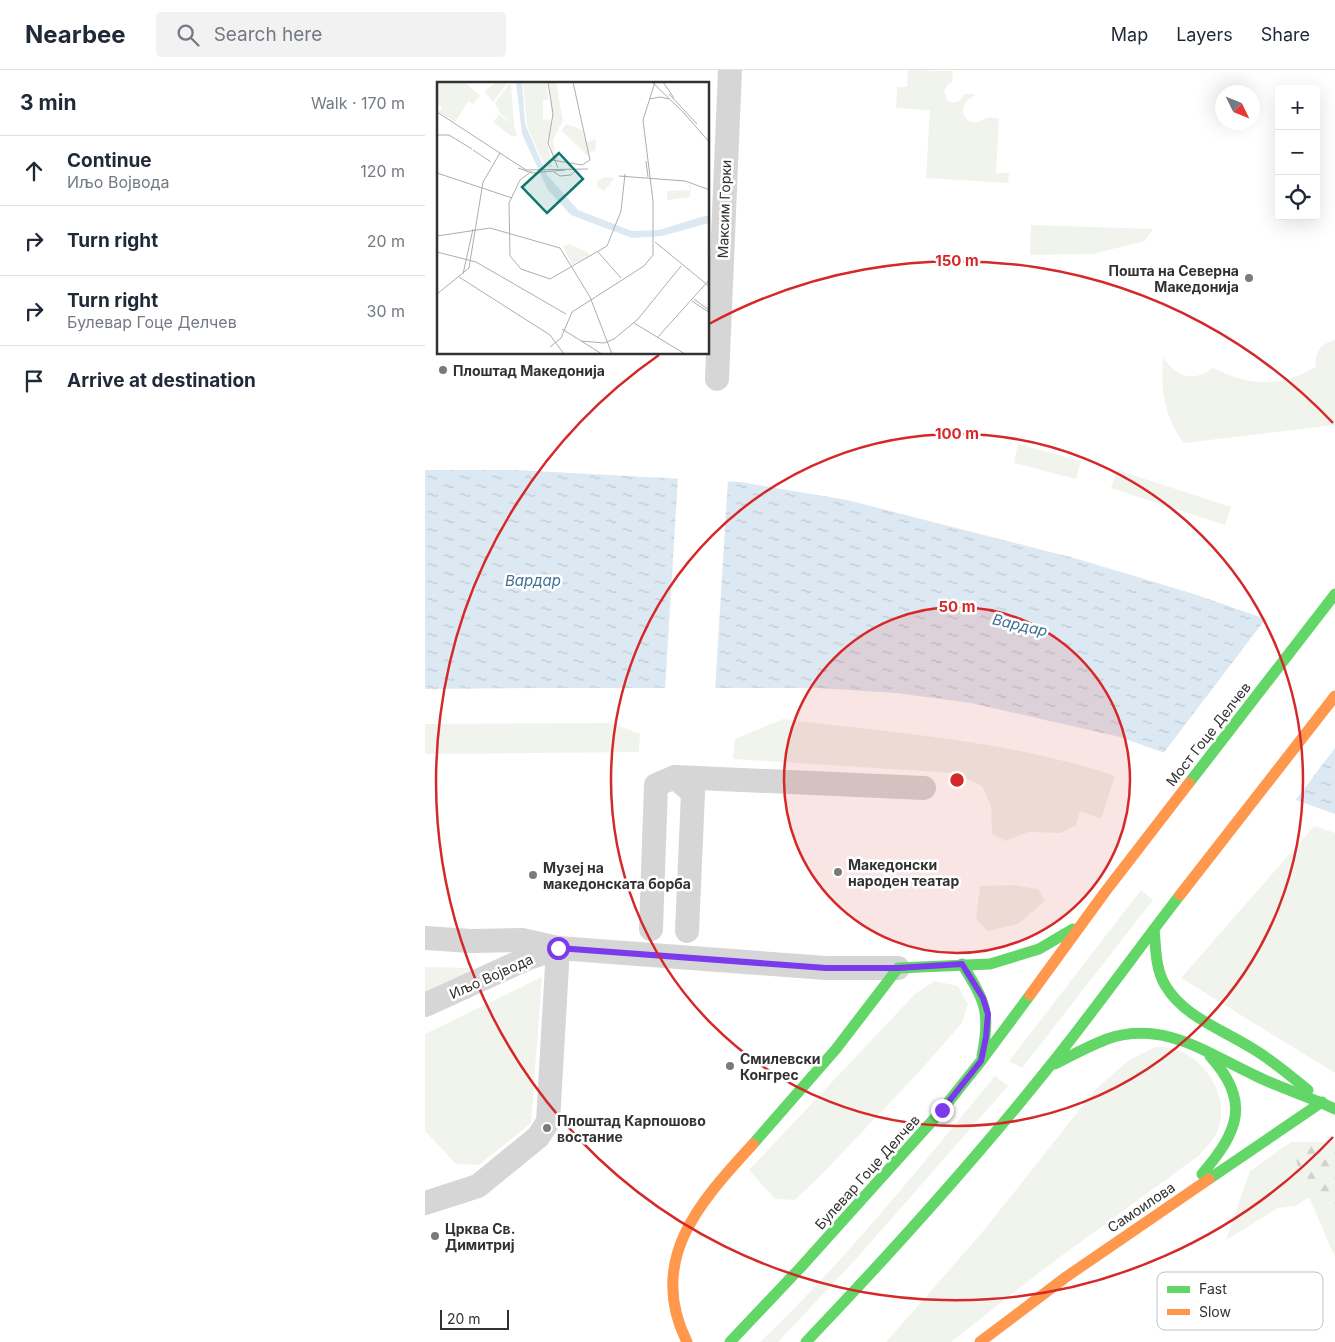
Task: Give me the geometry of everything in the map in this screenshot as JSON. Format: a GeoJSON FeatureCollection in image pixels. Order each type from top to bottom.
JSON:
{"type":"FeatureCollection","features":[{"type":"Feature","properties":{"kind":"street","name":"Максим Горки"},"geometry":{"type":"LineString","coordinates":[[717,379],[730,70]]}},
{"type":"Feature","properties":{"kind":"street","name":"Мост Гоце Делчев"},"geometry":{"type":"LineString","coordinates":[[1105,892],[1335,594]]}},
{"type":"Feature","properties":{"kind":"street"},"geometry":{"type":"LineString","coordinates":[[806,1342],[864,1281],[948,1186],[1049,1067],[1335,696]]}},
{"type":"Feature","properties":{"kind":"street"},"geometry":{"type":"LineString","coordinates":[[675,776],[693,793],[687,931]]}},
{"type":"Feature","properties":{"kind":"street"},"geometry":{"type":"LineString","coordinates":[[651,929],[656,785],[675,776],[924,788]]}},
{"type":"Feature","properties":{"kind":"street","name":"Булевар Гоце Делчев"},"geometry":{"type":"LineString","coordinates":[[730,1342],[801,1267],[942,1110],[981,1061],[1105,892]]}},
{"type":"Feature","properties":{"kind":"street","name":"Иљо Војвода"},"geometry":{"type":"LineString","coordinates":[[425,938],[471,941],[522,940],[558,948],[826,968],[898,968],[990,964],[1039,949],[1083,923]]}},
{"type":"Feature","properties":{"kind":"street"},"geometry":{"type":"LineString","coordinates":[[1154,929],[1159,972],[1166,986],[1177,1000],[1194,1014],[1278,1065],[1322,1102]]}},
{"type":"Feature","properties":{"kind":"street"},"geometry":{"type":"LineString","coordinates":[[425,1203],[478,1186],[538,1137],[548,1122],[558,948]]}},
{"type":"Feature","properties":{"kind":"street","name":"Иљо Војвода"},"geometry":{"type":"LineString","coordinates":[[425,1006],[526,959],[558,948]]}},
{"type":"Feature","properties":{"kind":"street"},"geometry":{"type":"LineString","coordinates":[[962,964],[983,998],[988,1014],[981,1061]]}},
{"type":"Feature","properties":{"kind":"street"},"geometry":{"type":"LineString","coordinates":[[687,1342],[681,1332],[673,1308],[672,1292],[675,1259],[681,1240],[690,1224],[715,1186],[837,1048],[898,968]]}},
{"type":"Feature","properties":{"kind":"street"},"geometry":{"type":"LineString","coordinates":[[1049,1067],[1109,1037],[1141,1033],[1167,1035],[1201,1048],[1268,1082],[1322,1102],[1335,1109]]}},
{"type":"Feature","properties":{"kind":"street"},"geometry":{"type":"LineString","coordinates":[[1171,1205],[1219,1156],[1228,1142],[1237,1112],[1236,1094],[1229,1080],[1217,1063],[1201,1048]]}},
{"type":"Feature","properties":{"kind":"street","name":"Самоилова"},"geometry":{"type":"LineString","coordinates":[[980,1342],[1065,1277],[1322,1102]]}},
{"type":"Feature","properties":{"kind":"green space"},"geometry":{"type":"Polygon","coordinates":[[[908,70],[953,71],[952,82],[947,85],[944,91],[948,101],[954,103],[961,100],[964,94],[975,94],[975,96],[967,101],[963,108],[964,116],[967,120],[976,123],[988,118],[999,118],[996,173],[1009,173],[1008,183],[926,178],[930,110],[896,108],[897,87],[907,87],[908,70]]]}},
{"type":"Feature","properties":{"kind":"green space"},"geometry":{"type":"Polygon","coordinates":[[[1031,225],[1153,229],[1145,241],[1092,254],[1030,255],[1031,225]]]}},
{"type":"Feature","properties":{"kind":"green space"},"geometry":{"type":"Polygon","coordinates":[[[1335,340],[1335,425],[1184,443],[1177,433],[1165,402],[1162,380],[1163,357],[1173,369],[1185,376],[1205,373],[1213,368],[1226,374],[1252,381],[1277,381],[1290,379],[1316,367],[1316,357],[1319,349],[1330,341],[1335,340]]]}},
{"type":"Feature","properties":{"kind":"green space"},"geometry":{"type":"Polygon","coordinates":[[[1018,444],[1081,461],[1076,479],[1014,463],[1018,444]]]}},
{"type":"Feature","properties":{"kind":"green space"},"geometry":{"type":"Polygon","coordinates":[[[1117,470],[1231,507],[1225,525],[1111,488],[1117,470]]]}},
{"type":"Feature","properties":{"kind":"green space"},"geometry":{"type":"Polygon","coordinates":[[[783,719],[951,739],[993,746],[1075,764],[1115,776],[1101,819],[1080,811],[1076,825],[1060,833],[1028,832],[1006,841],[992,834],[991,806],[982,786],[954,773],[733,759],[735,739],[783,719]]]}},
{"type":"Feature","properties":{"kind":"green space"},"geometry":{"type":"Polygon","coordinates":[[[611,723],[640,734],[639,752],[425,754],[425,724],[611,723]]]}},
{"type":"Feature","properties":{"kind":"green space"},"geometry":{"type":"Polygon","coordinates":[[[1314,826],[1335,833],[1335,1073],[1181,978],[1314,826]]]}},
{"type":"Feature","properties":{"kind":"green space"},"geometry":{"type":"Polygon","coordinates":[[[1013,885],[1038,889],[1045,901],[1018,924],[987,931],[976,918],[980,886],[1013,885]]]}},
{"type":"Feature","properties":{"kind":"green space"},"geometry":{"type":"Polygon","coordinates":[[[1141,890],[1153,900],[1022,1068],[1009,1061],[1141,890]]]}},
{"type":"Feature","properties":{"kind":"green space"},"geometry":{"type":"Polygon","coordinates":[[[425,967],[469,968],[473,971],[425,994],[425,967]]]}},
{"type":"Feature","properties":{"kind":"green space"},"geometry":{"type":"Polygon","coordinates":[[[542,977],[531,1123],[479,1165],[456,1164],[425,1131],[425,1034],[542,977]]]}},
{"type":"Feature","properties":{"kind":"green space"},"geometry":{"type":"Polygon","coordinates":[[[935,981],[958,986],[968,1004],[962,1023],[919,1072],[795,1200],[775,1199],[749,1170],[916,993],[935,981]]]}},
{"type":"Feature","properties":{"kind":"green space"},"geometry":{"type":"Polygon","coordinates":[[[1155,1047],[1172,1048],[1186,1054],[1197,1062],[1206,1071],[1219,1094],[1221,1119],[1217,1132],[1201,1154],[1041,1271],[951,1342],[886,1342],[980,1235],[1096,1089],[1129,1060],[1155,1047]]]}},
{"type":"Feature","properties":{"kind":"green space"},"geometry":{"type":"Polygon","coordinates":[[[995,1076],[1008,1086],[856,1259],[778,1342],[760,1342],[792,1311],[852,1246],[995,1076]]]}},
{"type":"Feature","properties":{"kind":"green space"},"geometry":{"type":"Polygon","coordinates":[[[1291,1142],[1335,1142],[1335,1257],[1309,1197],[1296,1206],[1278,1208],[1226,1240],[1250,1171],[1291,1142]]]}},
{"type":"Feature","properties":{"kind":"green space"},"geometry":{"type":"Polygon","coordinates":[[[1291,1142],[1335,1142],[1335,1215],[1304,1187],[1291,1142]]]}},
{"type":"Feature","properties":{"kind":"water","name":"Вардар"},"geometry":{"type":"Polygon","coordinates":[[[425,470],[516,470],[740,482],[847,500],[1074,558],[1191,593],[1335,643],[1335,814],[1120,737],[971,703],[896,693],[818,688],[425,689],[425,470]]]}},
{"type":"Feature","properties":{"kind":"pier"},"geometry":{"type":"Polygon","coordinates":[[[678,477],[728,479],[715,690],[665,690],[678,477]]]}},
{"type":"Feature","properties":{"kind":"pier"},"geometry":{"type":"Polygon","coordinates":[[[1267,617],[1335,640],[1335,748],[1294,802],[1162,755],[1267,617]]]}},
{"type":"Feature","properties":{"kind":"traffic: fast"},"geometry":{"type":"LineString","coordinates":[[1189,783],[1335,594]]}},
{"type":"Feature","properties":{"kind":"traffic: fast"},"geometry":{"type":"LineString","coordinates":[[806,1342],[900,1241],[991,1138],[1066,1046],[1180,895]]}},
{"type":"Feature","properties":{"kind":"traffic: fast"},"geometry":{"type":"LineString","coordinates":[[753,1144],[836,1049],[898,968],[990,964],[1039,949],[1073,929]]}},
{"type":"Feature","properties":{"kind":"traffic: fast"},"geometry":{"type":"LineString","coordinates":[[1154,929],[1159,972],[1173,996],[1203,1021],[1258,1052],[1308,1090]]}},
{"type":"Feature","properties":{"kind":"traffic: fast"},"geometry":{"type":"LineString","coordinates":[[962,964],[976,988],[984,1007],[986,1028],[982,1056]]}},
{"type":"Feature","properties":{"kind":"traffic: fast"},"geometry":{"type":"LineString","coordinates":[[730,1342],[801,1267],[942,1110],[1030,995]]}},
{"type":"Feature","properties":{"kind":"traffic: fast"},"geometry":{"type":"LineString","coordinates":[[1055,1064],[1107,1039],[1127,1034],[1147,1033],[1165,1036],[1201,1048],[1264,1080],[1335,1109]]}},
{"type":"Feature","properties":{"kind":"traffic: fast"},"geometry":{"type":"LineString","coordinates":[[1202,1174],[1225,1144],[1232,1130],[1235,1116],[1235,1102],[1231,1087],[1223,1072],[1210,1056]]}},
{"type":"Feature","properties":{"kind":"traffic: fast"},"geometry":{"type":"LineString","coordinates":[[1209,1179],[1322,1102]]}},
{"type":"Feature","properties":{"kind":"traffic: slow"},"geometry":{"type":"LineString","coordinates":[[1180,895],[1335,696]]}},
{"type":"Feature","properties":{"kind":"traffic: slow"},"geometry":{"type":"LineString","coordinates":[[1030,995],[1105,892],[1189,783]]}},
{"type":"Feature","properties":{"kind":"traffic: slow"},"geometry":{"type":"LineString","coordinates":[[687,1342],[676,1312],[673,1285],[676,1259],[685,1234],[698,1211],[753,1144]]}},
{"type":"Feature","properties":{"kind":"traffic: slow"},"geometry":{"type":"LineString","coordinates":[[980,1342],[1066,1277],[1209,1179]]}},
{"type":"Feature","properties":{"kind":"place","name":"Пошта на Северна Македонија"},"geometry":{"type":"Point","coordinates":[1249,278]}},
{"type":"Feature","properties":{"kind":"place","name":"Плоштад Македонија"},"geometry":{"type":"Point","coordinates":[443,370]}},
{"type":"Feature","properties":{"kind":"place","name":"Македонски народен театар"},"geometry":{"type":"Point","coordinates":[838,872]}},
{"type":"Feature","properties":{"kind":"place","name":"Музеј на македонската борба"},"geometry":{"type":"Point","coordinates":[533,875]}},
{"type":"Feature","properties":{"kind":"place","name":"Смилевски Конгрес"},"geometry":{"type":"Point","coordinates":[730,1066]}},
{"type":"Feature","properties":{"kind":"place","name":"Плоштад Карпошово востание"},"geometry":{"type":"Point","coordinates":[547,1128]}},
{"type":"Feature","properties":{"kind":"place","name":"Црква Св. Димитриј"},"geometry":{"type":"Point","coordinates":[435,1236]}},
{"type":"Feature","properties":{"kind":"route"},"geometry":{"type":"LineString","coordinates":[[558,948],[826,968],[898,968],[962,964],[983,998],[988,1014],[986,1037],[981,1061],[942,1110]]}}]}
